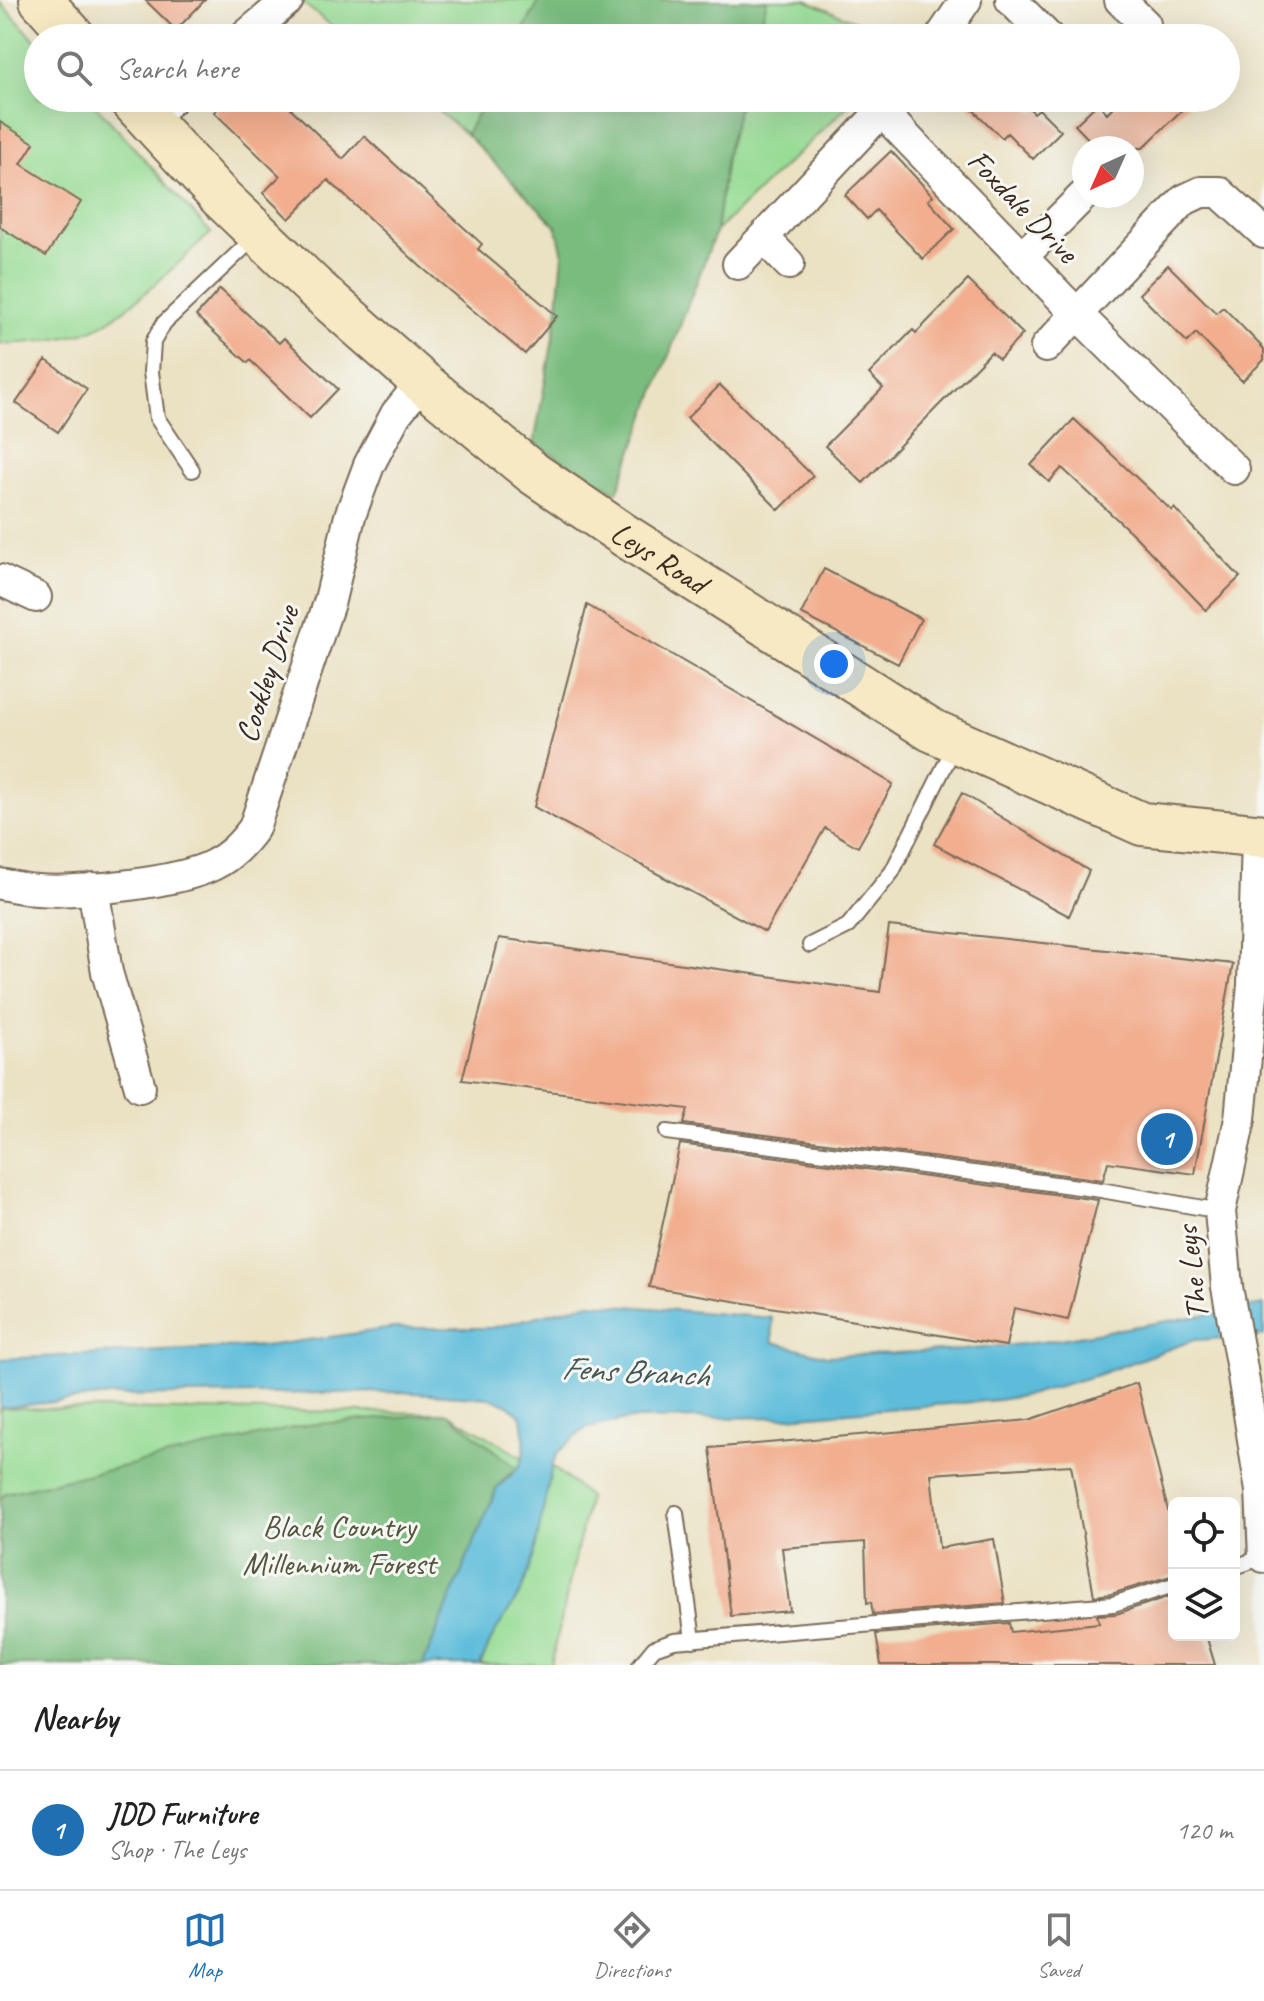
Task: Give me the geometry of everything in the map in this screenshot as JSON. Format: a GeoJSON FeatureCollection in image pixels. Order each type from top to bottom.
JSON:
{"type":"FeatureCollection","features":[{"type":"Feature","properties":{"kind":"main road"},"geometry":{"type":"LineString","coordinates":[[41,0],[62,24]]}},
{"type":"Feature","properties":{"kind":"main road","name":"Leys Road"},"geometry":{"type":"LineString","coordinates":[[155,112],[220,197],[314,287],[422,382],[533,473],[605,521],[917,722],[957,742],[1142,824],[1261,836]]}},
{"type":"Feature","properties":{"kind":"street"},"geometry":{"type":"LineString","coordinates":[[260,24],[288,0]]}},
{"type":"Feature","properties":{"kind":"street"},"geometry":{"type":"LineString","coordinates":[[950,24],[966,0]]}},
{"type":"Feature","properties":{"kind":"street"},"geometry":{"type":"LineString","coordinates":[[1011,0],[1035,24]]}},
{"type":"Feature","properties":{"kind":"street"},"geometry":{"type":"LineString","coordinates":[[1120,0],[1145,24]]}},
{"type":"Feature","properties":{"kind":"street","name":"Foxdale Drive"},"geometry":{"type":"LineString","coordinates":[[738,264],[882,112]]}},
{"type":"Feature","properties":{"kind":"street","name":"Foxdale Drive"},"geometry":{"type":"LineString","coordinates":[[893,112],[1022,257],[1234,469]]}},
{"type":"Feature","properties":{"kind":"street","name":"Foxdale Drive"},"geometry":{"type":"LineString","coordinates":[[1046,347],[1184,200],[1201,192],[1219,192],[1264,233]]}},
{"type":"Feature","properties":{"kind":"street"},"geometry":{"type":"LineString","coordinates":[[1022,257],[1072,207]]}},
{"type":"Feature","properties":{"kind":"street"},"geometry":{"type":"LineString","coordinates":[[764,238],[789,264]]}},
{"type":"Feature","properties":{"kind":"street","name":"Cookley Drive"},"geometry":{"type":"LineString","coordinates":[[0,884],[37,890],[93,888],[182,877],[213,865],[237,850],[254,828],[330,600],[350,516],[369,465],[396,414],[422,382]]}},
{"type":"Feature","properties":{"kind":"street"},"geometry":{"type":"LineString","coordinates":[[0,580],[36,597]]}},
{"type":"Feature","properties":{"kind":"street","name":"The Leys"},"geometry":{"type":"LineString","coordinates":[[1261,836],[1253,985],[1240,1119],[1220,1211],[1227,1287],[1261,1491],[1264,1557]]}},
{"type":"Feature","properties":{"kind":"street"},"geometry":{"type":"LineString","coordinates":[[93,888],[107,972],[140,1087]]}},
{"type":"Feature","properties":{"kind":"lane"},"geometry":{"type":"LineString","coordinates":[[192,470],[157,418],[151,372],[153,342],[164,323],[258,234]]}},
{"type":"Feature","properties":{"kind":"lane"},"geometry":{"type":"LineString","coordinates":[[810,945],[848,926],[892,872],[957,742]]}},
{"type":"Feature","properties":{"kind":"lane"},"geometry":{"type":"LineString","coordinates":[[667,1132],[1071,1185],[1220,1211]]}},
{"type":"Feature","properties":{"kind":"lane"},"geometry":{"type":"LineString","coordinates":[[676,1513],[693,1640]]}},
{"type":"Feature","properties":{"kind":"lane"},"geometry":{"type":"LineString","coordinates":[[1240,1565],[1264,1557]]}},
{"type":"Feature","properties":{"kind":"lane"},"geometry":{"type":"LineString","coordinates":[[640,1665],[654,1648],[674,1641],[1113,1604],[1168,1587]]}},
{"type":"Feature","properties":{"kind":"green space"},"geometry":{"type":"Polygon","coordinates":[[[299,0],[540,0],[527,24],[329,24],[299,0]]]}},
{"type":"Feature","properties":{"kind":"green space"},"geometry":{"type":"Polygon","coordinates":[[[540,0],[767,0],[761,24],[527,24],[540,0]]]}},
{"type":"Feature","properties":{"kind":"green space"},"geometry":{"type":"Polygon","coordinates":[[[767,0],[806,0],[862,24],[761,24],[767,0]]]}},
{"type":"Feature","properties":{"kind":"green space"},"geometry":{"type":"Polygon","coordinates":[[[0,2],[24,28],[24,112],[102,112],[211,233],[151,288],[100,326],[64,338],[0,344],[0,2]]]}},
{"type":"Feature","properties":{"kind":"green space"},"geometry":{"type":"Polygon","coordinates":[[[439,112],[478,112],[466,134],[439,112]]]}},
{"type":"Feature","properties":{"kind":"green space"},"geometry":{"type":"Polygon","coordinates":[[[478,112],[737,112],[726,157],[716,231],[617,492],[534,444],[557,316],[563,254],[556,226],[466,134],[478,112]]]}},
{"type":"Feature","properties":{"kind":"green space"},"geometry":{"type":"Polygon","coordinates":[[[737,112],[841,112],[716,231],[726,157],[737,112]]]}},
{"type":"Feature","properties":{"kind":"green space","name":"Black Country Millennium Forest"},"geometry":{"type":"Polygon","coordinates":[[[0,1408],[448,1413],[549,1473],[552,1466],[589,1497],[551,1665],[0,1665],[0,1408]]]}},
{"type":"Feature","properties":{"kind":"green space","name":"Black Country Millennium Forest"},"geometry":{"type":"Polygon","coordinates":[[[448,1413],[518,1469],[506,1477],[496,1490],[423,1665],[0,1665],[0,1499],[6,1493],[306,1425],[448,1413]]]}},
{"type":"Feature","properties":{"kind":"water","name":"Fens Branch"},"geometry":{"type":"Polygon","coordinates":[[[590,1303],[772,1318],[773,1342],[827,1356],[962,1350],[1042,1342],[1264,1305],[1264,1336],[1194,1340],[1097,1375],[1028,1395],[998,1400],[787,1417],[631,1419],[586,1428],[559,1451],[552,1466],[534,1555],[521,1592],[495,1632],[480,1665],[423,1665],[496,1490],[518,1468],[523,1456],[522,1417],[507,1404],[490,1398],[399,1392],[109,1396],[0,1408],[0,1359],[265,1346],[394,1328],[491,1328],[590,1303]]]}},
{"type":"Feature","properties":{"kind":"building"},"geometry":{"type":"Polygon","coordinates":[[[145,0],[205,0],[182,24],[170,24],[145,0]]]}},
{"type":"Feature","properties":{"kind":"building"},"geometry":{"type":"Polygon","coordinates":[[[214,112],[294,112],[343,159],[364,136],[482,244],[478,249],[557,316],[525,354],[420,266],[328,180],[289,219],[263,193],[280,176],[214,112]]]}},
{"type":"Feature","properties":{"kind":"building"},"geometry":{"type":"Polygon","coordinates":[[[975,112],[1042,112],[1061,131],[1033,159],[1007,133],[1002,138],[975,112]]]}},
{"type":"Feature","properties":{"kind":"building"},"geometry":{"type":"Polygon","coordinates":[[[1089,112],[1180,112],[1144,147],[1144,136],[1086,136],[1075,125],[1089,112]]]}},
{"type":"Feature","properties":{"kind":"building"},"geometry":{"type":"Polygon","coordinates":[[[0,122],[34,143],[21,164],[81,202],[46,256],[0,227],[0,122]]]}},
{"type":"Feature","properties":{"kind":"building"},"geometry":{"type":"Polygon","coordinates":[[[891,151],[933,196],[928,200],[954,229],[923,259],[876,210],[867,219],[845,195],[891,151]]]}},
{"type":"Feature","properties":{"kind":"building"},"geometry":{"type":"Polygon","coordinates":[[[1168,265],[1216,313],[1223,307],[1264,349],[1264,360],[1242,381],[1196,333],[1187,342],[1139,294],[1168,265]]]}},
{"type":"Feature","properties":{"kind":"building"},"geometry":{"type":"Polygon","coordinates":[[[968,280],[1023,334],[999,359],[991,352],[863,483],[825,446],[883,388],[869,374],[913,330],[916,333],[968,280]]]}},
{"type":"Feature","properties":{"kind":"building"},"geometry":{"type":"Polygon","coordinates":[[[220,289],[279,343],[284,338],[338,389],[310,418],[250,360],[248,363],[196,316],[220,289]]]}},
{"type":"Feature","properties":{"kind":"building"},"geometry":{"type":"Polygon","coordinates":[[[46,360],[87,389],[58,432],[16,403],[46,360]]]}},
{"type":"Feature","properties":{"kind":"building"},"geometry":{"type":"Polygon","coordinates":[[[720,385],[813,476],[779,510],[687,418],[720,385]]]}},
{"type":"Feature","properties":{"kind":"building"},"geometry":{"type":"Polygon","coordinates":[[[1074,419],[1172,511],[1174,508],[1240,577],[1206,610],[1136,537],[1062,468],[1049,482],[1031,465],[1074,419]]]}},
{"type":"Feature","properties":{"kind":"building"},"geometry":{"type":"Polygon","coordinates":[[[824,569],[921,619],[898,664],[801,614],[824,569]]]}},
{"type":"Feature","properties":{"kind":"building"},"geometry":{"type":"Polygon","coordinates":[[[587,605],[893,784],[858,847],[825,828],[765,932],[534,807],[587,605]]]}},
{"type":"Feature","properties":{"kind":"building"},"geometry":{"type":"Polygon","coordinates":[[[962,793],[1089,871],[1069,916],[934,844],[962,793]]]}},
{"type":"Feature","properties":{"kind":"building"},"geometry":{"type":"Polygon","coordinates":[[[889,926],[1233,964],[1195,1174],[1108,1162],[1103,1180],[684,1124],[688,1109],[462,1080],[499,938],[880,992],[889,926]]]}},
{"type":"Feature","properties":{"kind":"building"},"geometry":{"type":"Polygon","coordinates":[[[680,1144],[1098,1200],[1068,1320],[1014,1308],[1006,1346],[649,1287],[680,1144]]]}},
{"type":"Feature","properties":{"kind":"building"},"geometry":{"type":"Polygon","coordinates":[[[1137,1383],[1168,1510],[1168,1577],[1094,1596],[1071,1465],[931,1474],[939,1548],[994,1539],[1005,1603],[873,1614],[871,1602],[867,1603],[865,1542],[782,1548],[790,1611],[731,1616],[710,1448],[1029,1420],[1137,1383]]]}},
{"type":"Feature","properties":{"kind":"building"},"geometry":{"type":"Polygon","coordinates":[[[1168,1597],[1168,1641],[1208,1641],[1215,1665],[881,1665],[876,1634],[1009,1623],[1011,1632],[1099,1623],[1097,1615],[1116,1614],[1168,1597]]]}},
{"type":"Feature","properties":{"kind":"place","name":"JDD Furniture"},"geometry":{"type":"Point","coordinates":[1167,1139]}}]}
